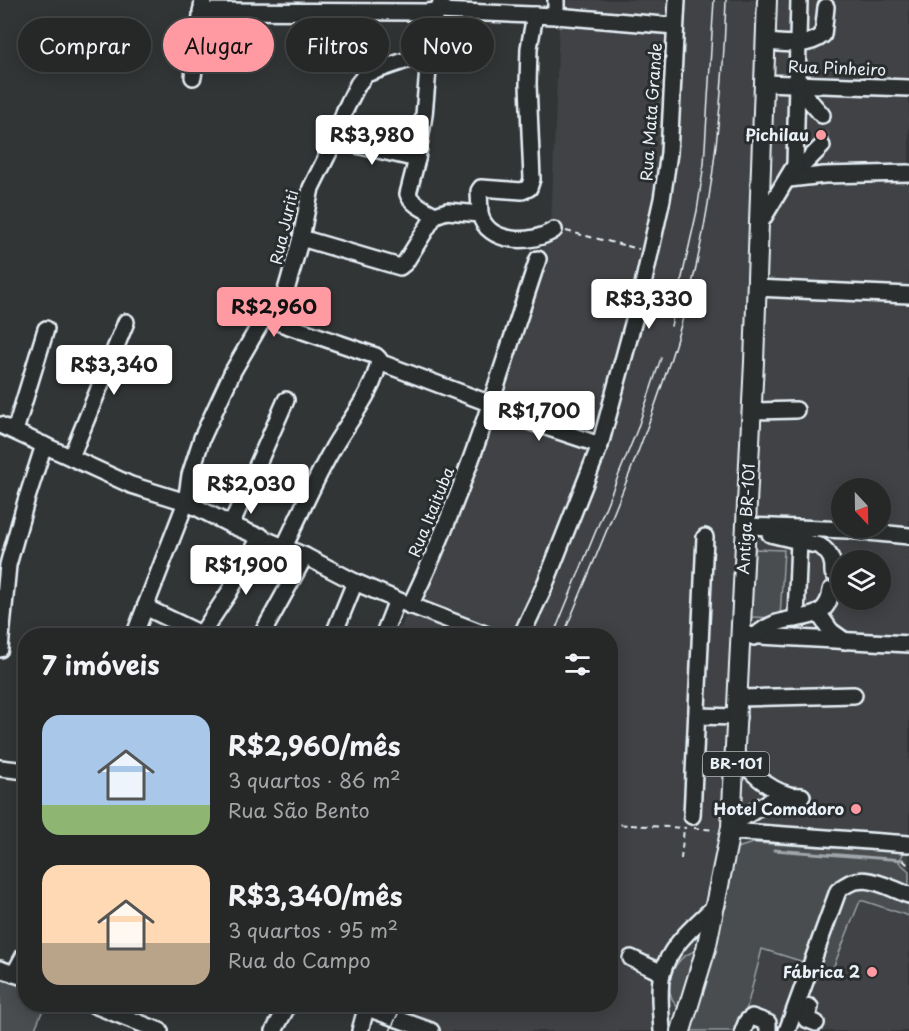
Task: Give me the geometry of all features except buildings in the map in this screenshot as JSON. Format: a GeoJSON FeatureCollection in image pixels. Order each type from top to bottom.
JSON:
{"type":"FeatureCollection","features":[{"type":"Feature","properties":{"kind":"main road","name":"Antiga BR-101"},"geometry":{"type":"LineString","coordinates":[[683,1024],[706,949],[731,829],[740,656],[748,635],[752,526],[752,411],[767,0]]}},
{"type":"Feature","properties":{"kind":"street"},"geometry":{"type":"LineString","coordinates":[[556,0],[556,16]]}},
{"type":"Feature","properties":{"kind":"street","name":"Rua Mata Grande"},"geometry":{"type":"LineString","coordinates":[[525,628],[544,587],[600,445],[635,318],[662,199],[669,153],[677,0]]}},
{"type":"Feature","properties":{"kind":"street"},"geometry":{"type":"LineString","coordinates":[[759,225],[795,164],[799,0]]}},
{"type":"Feature","properties":{"kind":"street"},"geometry":{"type":"LineString","coordinates":[[194,77],[202,6],[426,12],[440,5],[675,26]]}},
{"type":"Feature","properties":{"kind":"street"},"geometry":{"type":"LineString","coordinates":[[765,42],[798,44],[815,42],[823,35],[825,7]]}},
{"type":"Feature","properties":{"kind":"street"},"geometry":{"type":"LineString","coordinates":[[535,15],[529,48],[528,75],[532,171],[530,185],[522,191],[482,188],[479,191],[480,214],[487,229],[500,235],[536,239],[554,230]]}},
{"type":"Feature","properties":{"kind":"street","name":"Rua Juriti"},"geometry":{"type":"LineString","coordinates":[[278,322],[301,238],[311,188],[335,140],[345,110],[358,84],[366,74],[401,62]]}},
{"type":"Feature","properties":{"kind":"street"},"geometry":{"type":"LineString","coordinates":[[427,72],[424,115],[408,196],[435,215]]}},
{"type":"Feature","properties":{"kind":"street","name":"Rua Pinheiro"},"geometry":{"type":"LineString","coordinates":[[764,83],[909,88]]}},
{"type":"Feature","properties":{"kind":"street"},"geometry":{"type":"LineString","coordinates":[[796,85],[822,115]]}},
{"type":"Feature","properties":{"kind":"street"},"geometry":{"type":"LineString","coordinates":[[335,140],[417,159]]}},
{"type":"Feature","properties":{"kind":"street"},"geometry":{"type":"LineString","coordinates":[[786,182],[822,146]]}},
{"type":"Feature","properties":{"kind":"street"},"geometry":{"type":"LineString","coordinates":[[786,182],[824,175],[909,173]]}},
{"type":"Feature","properties":{"kind":"street"},"geometry":{"type":"LineString","coordinates":[[301,238],[402,266],[435,215],[447,211],[480,214]]}},
{"type":"Feature","properties":{"kind":"street","name":"Rua Itaituba"},"geometry":{"type":"LineString","coordinates":[[388,628],[434,557],[474,454],[538,259]]}},
{"type":"Feature","properties":{"kind":"street"},"geometry":{"type":"LineString","coordinates":[[756,288],[909,295]]}},
{"type":"Feature","properties":{"kind":"street"},"geometry":{"type":"LineString","coordinates":[[137,628],[186,502],[196,453],[232,371],[262,321],[267,319],[376,356],[378,367],[354,418],[326,460],[284,547]]}},
{"type":"Feature","properties":{"kind":"street"},"geometry":{"type":"LineString","coordinates":[[71,458],[126,322]]}},
{"type":"Feature","properties":{"kind":"street"},"geometry":{"type":"LineString","coordinates":[[15,431],[46,329]]}},
{"type":"Feature","properties":{"kind":"street"},"geometry":{"type":"LineString","coordinates":[[378,367],[600,445]]}},
{"type":"Feature","properties":{"kind":"street"},"geometry":{"type":"LineString","coordinates":[[231,525],[286,400]]}},
{"type":"Feature","properties":{"kind":"street"},"geometry":{"type":"LineString","coordinates":[[752,411],[796,410]]}},
{"type":"Feature","properties":{"kind":"street"},"geometry":{"type":"LineString","coordinates":[[0,425],[153,493],[186,502],[231,525],[261,536],[403,603],[469,628]]}},
{"type":"Feature","properties":{"kind":"street"},"geometry":{"type":"LineString","coordinates":[[0,649],[8,566],[44,445]]}},
{"type":"Feature","properties":{"kind":"street"},"geometry":{"type":"LineString","coordinates":[[752,526],[848,530],[909,536]]}},
{"type":"Feature","properties":{"kind":"street"},"geometry":{"type":"LineString","coordinates":[[752,526],[777,536],[800,540],[826,549],[831,557]]}},
{"type":"Feature","properties":{"kind":"street"},"geometry":{"type":"LineString","coordinates":[[205,628],[233,586],[261,536]]}},
{"type":"Feature","properties":{"kind":"street"},"geometry":{"type":"LineString","coordinates":[[688,822],[697,716],[705,537]]}},
{"type":"Feature","properties":{"kind":"street"},"geometry":{"type":"LineString","coordinates":[[796,619],[800,540]]}},
{"type":"Feature","properties":{"kind":"street"},"geometry":{"type":"LineString","coordinates":[[265,628],[305,556]]}},
{"type":"Feature","properties":{"kind":"street"},"geometry":{"type":"LineString","coordinates":[[336,628],[355,582]]}},
{"type":"Feature","properties":{"kind":"street"},"geometry":{"type":"LineString","coordinates":[[748,635],[775,623],[818,613],[828,604],[831,590]]}},
{"type":"Feature","properties":{"kind":"street"},"geometry":{"type":"LineString","coordinates":[[145,607],[186,628]]}},
{"type":"Feature","properties":{"kind":"street"},"geometry":{"type":"LineString","coordinates":[[818,613],[831,631],[845,641]]}},
{"type":"Feature","properties":{"kind":"street"},"geometry":{"type":"LineString","coordinates":[[748,635],[909,644]]}},
{"type":"Feature","properties":{"kind":"street"},"geometry":{"type":"LineString","coordinates":[[738,698],[854,695]]}},
{"type":"Feature","properties":{"kind":"street"},"geometry":{"type":"LineString","coordinates":[[697,716],[738,717]]}},
{"type":"Feature","properties":{"kind":"street"},"geometry":{"type":"LineString","coordinates":[[731,829],[738,820],[781,795],[797,796],[781,792],[766,783],[750,771],[736,755]]}},
{"type":"Feature","properties":{"kind":"street"},"geometry":{"type":"LineString","coordinates":[[0,768],[18,770]]}},
{"type":"Feature","properties":{"kind":"street"},"geometry":{"type":"LineString","coordinates":[[731,829],[909,844]]}},
{"type":"Feature","properties":{"kind":"street"},"geometry":{"type":"LineString","coordinates":[[787,1031],[810,1010],[836,894],[841,888],[851,881],[866,879],[909,895]]}},
{"type":"Feature","properties":{"kind":"street"},"geometry":{"type":"LineString","coordinates":[[662,1031],[662,973],[671,953],[682,939],[717,903]]}},
{"type":"Feature","properties":{"kind":"street"},"geometry":{"type":"LineString","coordinates":[[682,939],[699,938],[705,944],[706,949]]}},
{"type":"Feature","properties":{"kind":"street"},"geometry":{"type":"LineString","coordinates":[[631,958],[662,973]]}},
{"type":"Feature","properties":{"kind":"street"},"geometry":{"type":"LineString","coordinates":[[661,1003],[683,1024]]}},
{"type":"Feature","properties":{"kind":"street"},"geometry":{"type":"LineString","coordinates":[[112,1012],[160,1031]]}},
{"type":"Feature","properties":{"kind":"street"},"geometry":{"type":"LineString","coordinates":[[274,1031],[284,1012]]}},
{"type":"Feature","properties":{"kind":"street"},"geometry":{"type":"LineString","coordinates":[[360,1031],[363,1012]]}},
{"type":"Feature","properties":{"kind":"street"},"geometry":{"type":"LineString","coordinates":[[380,1012],[431,1031]]}},
{"type":"Feature","properties":{"kind":"street"},"geometry":{"type":"LineString","coordinates":[[743,1031],[747,1021],[752,1017],[768,1023],[768,1031]]}},
{"type":"Feature","properties":{"kind":"path"},"geometry":{"type":"LineString","coordinates":[[554,230],[649,251]]}},
{"type":"Feature","properties":{"kind":"path"},"geometry":{"type":"LineString","coordinates":[[618,824],[688,822],[731,829]]}},
{"type":"Feature","properties":{"kind":"path"},"geometry":{"type":"LineString","coordinates":[[681,859],[688,822]]}},
{"type":"Feature","properties":{"kind":"path"},"geometry":{"type":"LineString","coordinates":[[903,860],[909,866]]}},
{"type":"Feature","properties":{"kind":"shaded area"},"geometry":{"type":"Polygon","coordinates":[[[560,0],[909,0],[909,1031],[417,1031],[422,1019],[421,1015],[414,1012],[618,1012],[618,628],[400,628],[418,592],[551,226],[560,0]]]}},
{"type":"Feature","properties":{"kind":"shaded area"},"geometry":{"type":"Polygon","coordinates":[[[755,549],[784,550],[780,618],[751,617],[755,549]]]}},
{"type":"Feature","properties":{"kind":"shaded area"},"geometry":{"type":"Polygon","coordinates":[[[753,843],[904,852],[899,862],[909,871],[909,890],[866,874],[859,873],[844,877],[833,888],[804,962],[762,949],[747,1007],[738,1031],[683,1031],[726,856],[737,848],[753,843]]]}},
{"type":"Feature","properties":{"kind":"shaded area"},"geometry":{"type":"Polygon","coordinates":[[[869,886],[909,899],[909,916],[860,901],[831,973],[815,967],[842,897],[855,889],[869,886]]]}},
{"type":"Feature","properties":{"kind":"shaded area"},"geometry":{"type":"Polygon","coordinates":[[[697,950],[679,1009],[670,991],[673,971],[681,959],[697,950]]]}},
{"type":"Feature","properties":{"kind":"shaded area"},"geometry":{"type":"Polygon","coordinates":[[[0,977],[18,983],[18,1012],[42,1012],[34,1031],[0,1031],[0,977]]]}},
{"type":"Feature","properties":{"kind":"waterway"},"geometry":{"type":"LineString","coordinates":[[774,850],[903,860]]}},
{"type":"Feature","properties":{"kind":"tunnel"},"geometry":{"type":"LineString","coordinates":[[822,115],[822,146]]}},
{"type":"Feature","properties":{"kind":"tram line"},"geometry":{"type":"LineString","coordinates":[[671,326],[697,211],[704,164],[714,0]]}},
{"type":"Feature","properties":{"kind":"tram line"},"geometry":{"type":"LineString","coordinates":[[566,628],[648,426],[689,296],[705,223],[716,149],[726,0]]}},
{"type":"Feature","properties":{"kind":"tram line"},"geometry":{"type":"LineString","coordinates":[[556,628],[637,430],[661,358]]}},
{"type":"Feature","properties":{"kind":"tram line"},"geometry":{"type":"LineString","coordinates":[[390,1031],[399,1012]]}},
{"type":"Feature","properties":{"kind":"place","name":"Pichilau"},"geometry":{"type":"Point","coordinates":[821,135]}},
{"type":"Feature","properties":{"kind":"place","name":"Hotel Comodoro"},"geometry":{"type":"Point","coordinates":[856,809]}},
{"type":"Feature","properties":{"kind":"place","name":"Fábrica 2"},"geometry":{"type":"Point","coordinates":[872,972]}}]}
